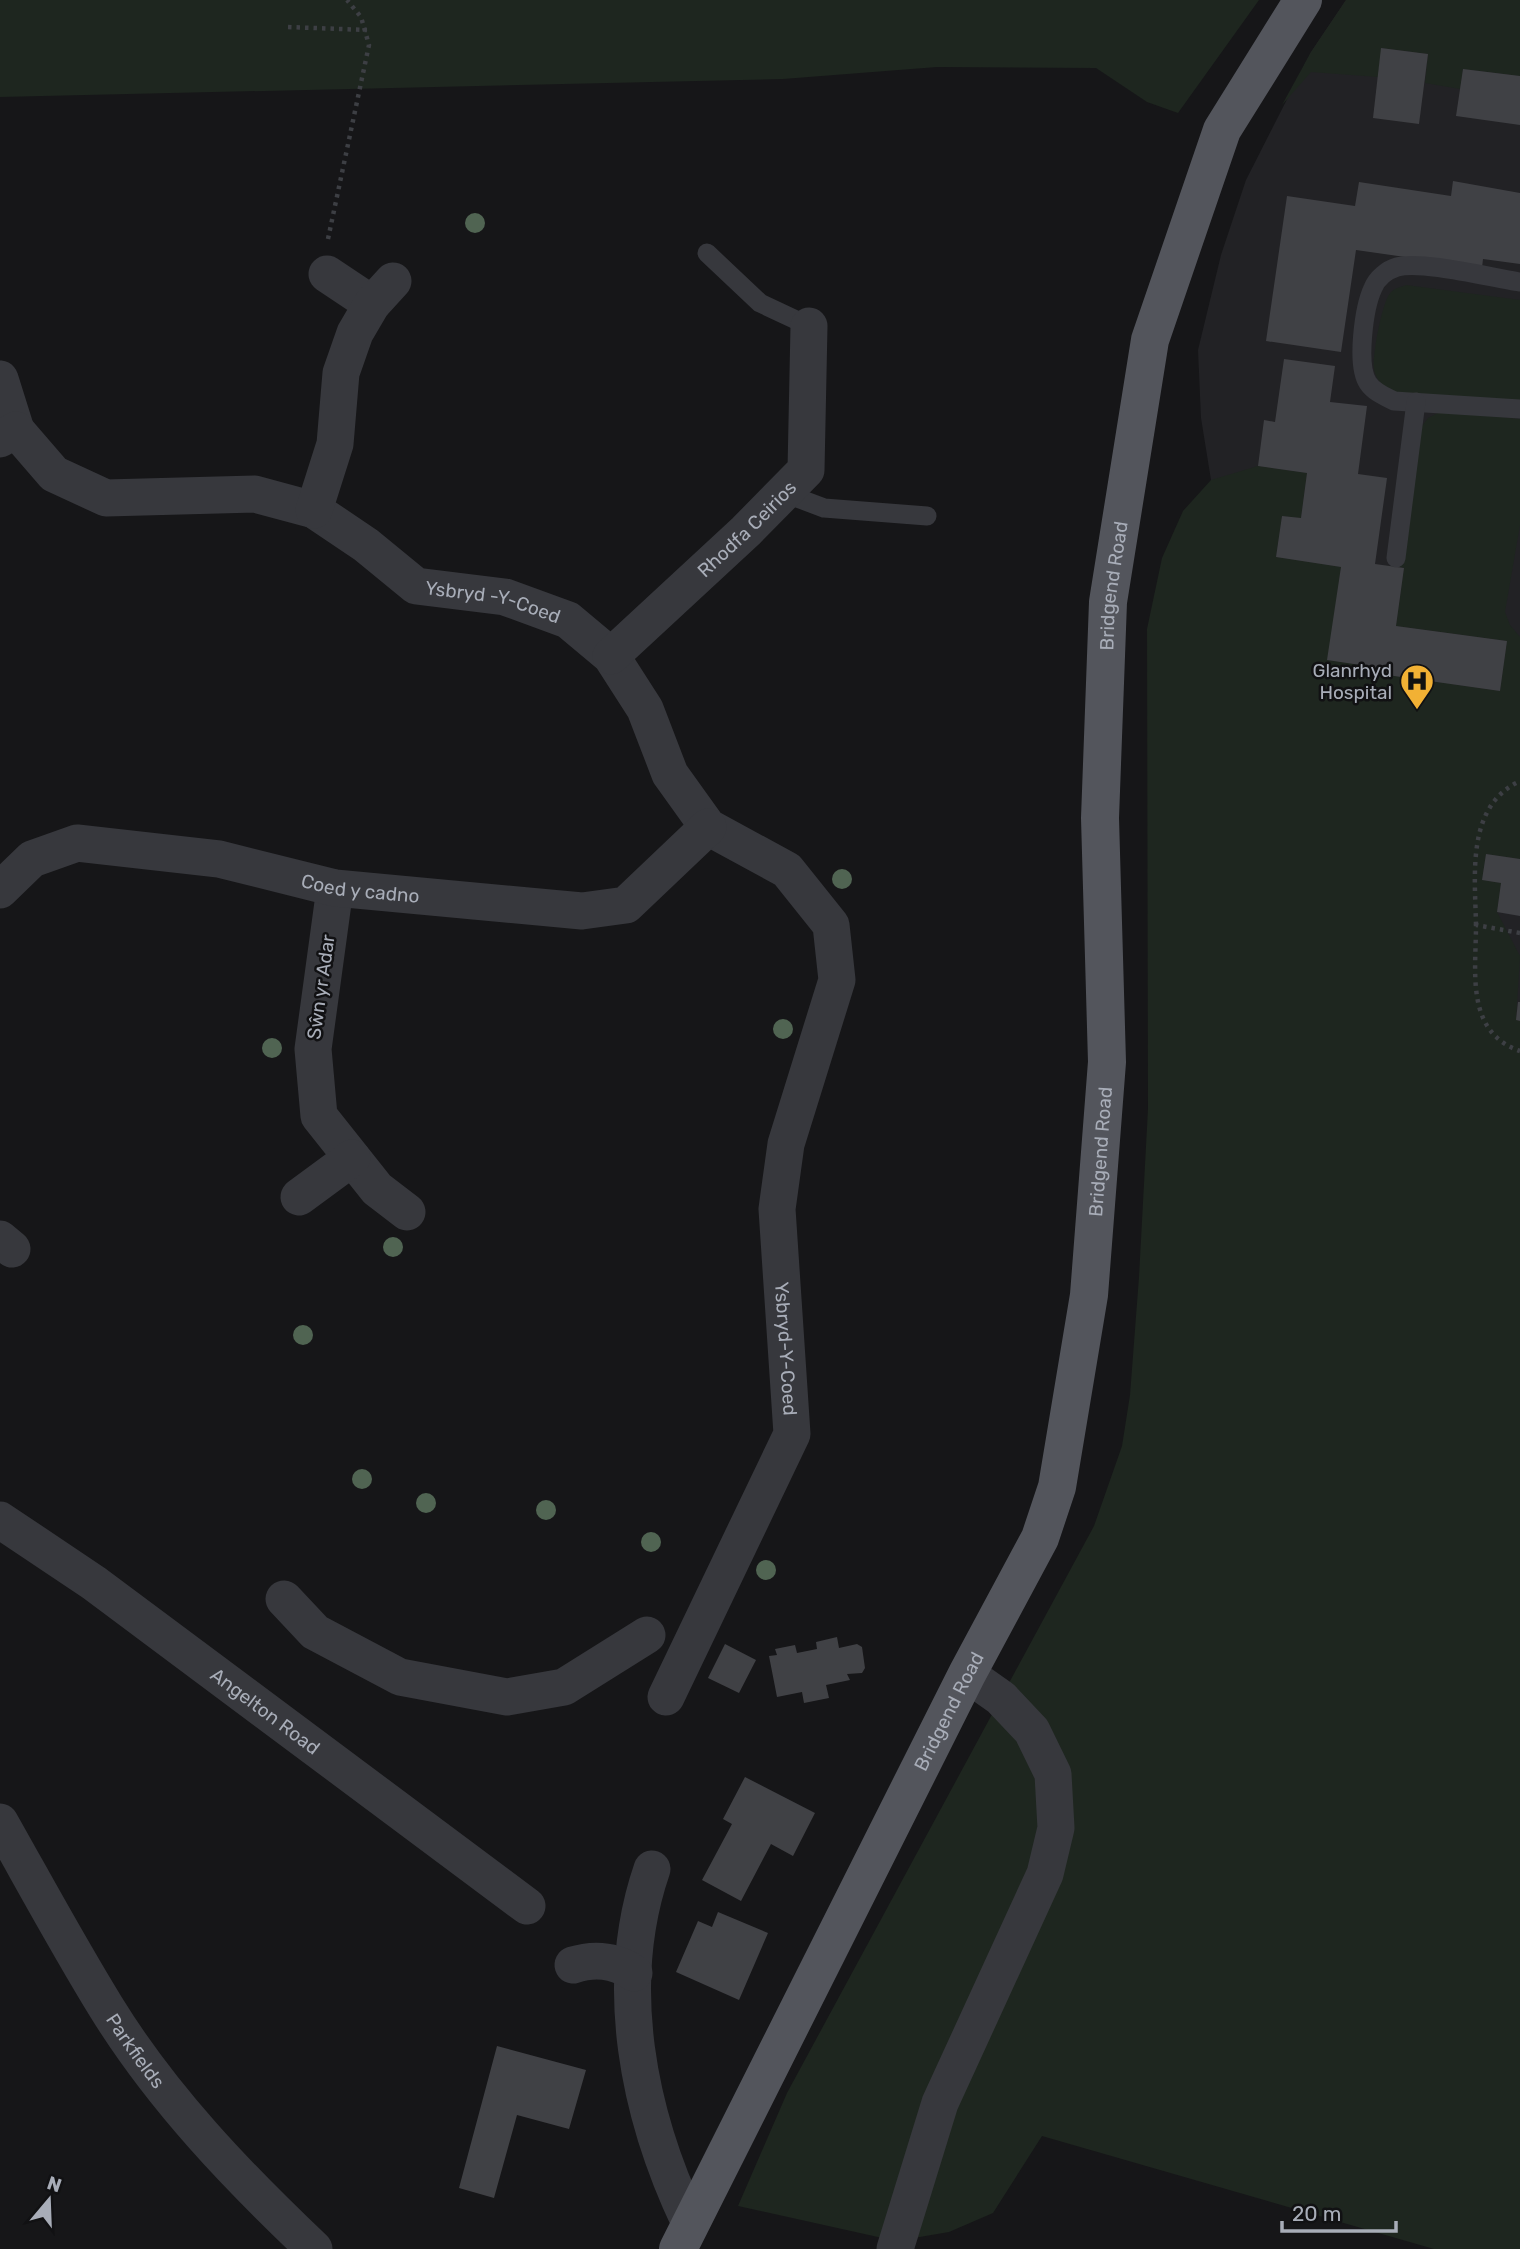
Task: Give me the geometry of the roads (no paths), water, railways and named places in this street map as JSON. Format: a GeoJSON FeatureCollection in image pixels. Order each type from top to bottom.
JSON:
{"type":"FeatureCollection","features":[{"type":"Feature","properties":{"kind":"main road","name":"Bridgend Road"},"geometry":{"type":"LineString","coordinates":[[684,2236],[967,1674],[1040,1538],[1057,1487],[1089,1295],[1107,1062],[1100,818],[1108,602],[1150,340],[1222,130],[1303,0]]}},
{"type":"Feature","properties":{"kind":"street"},"geometry":{"type":"LineString","coordinates":[[314,510],[335,444],[341,373],[355,333],[383,293],[327,274]]}},
{"type":"Feature","properties":{"kind":"street","name":"Rhodfa Ceirios"},"geometry":{"type":"LineString","coordinates":[[611,656],[806,470],[809,326]]}},
{"type":"Feature","properties":{"kind":"street"},"geometry":{"type":"LineString","coordinates":[[0,379],[8,435]]}},
{"type":"Feature","properties":{"kind":"street","name":"Ysbryd -Y-Coed"},"geometry":{"type":"LineString","coordinates":[[8,435],[54,474],[106,498],[255,494],[314,510],[366,545],[416,586],[505,597],[568,620],[611,656],[645,709],[670,774],[708,827],[787,870],[831,925],[837,980]]}},
{"type":"Feature","properties":{"kind":"street","name":"Coed y cadno"},"geometry":{"type":"LineString","coordinates":[[0,890],[32,859],[77,843],[219,859],[335,888],[582,911],[626,905],[708,827]]}},
{"type":"Feature","properties":{"kind":"street","name":"Sŵn yr Adar"},"geometry":{"type":"LineString","coordinates":[[335,888],[313,1049],[319,1116],[377,1189],[407,1212]]}},
{"type":"Feature","properties":{"kind":"street","name":"Ysbryd-Y-Coed"},"geometry":{"type":"LineString","coordinates":[[666,1697],[792,1434],[777,1209],[786,1144],[837,980]]}},
{"type":"Feature","properties":{"kind":"street"},"geometry":{"type":"LineString","coordinates":[[299,1197],[352,1158]]}},
{"type":"Feature","properties":{"kind":"street","name":"Angelton Road"},"geometry":{"type":"LineString","coordinates":[[0,1520],[94,1583],[527,1906]]}},
{"type":"Feature","properties":{"kind":"street"},"geometry":{"type":"LineString","coordinates":[[284,1599],[315,1632],[400,1676],[507,1697],[564,1687],[638,1630],[686,1656]]}},
{"type":"Feature","properties":{"kind":"street"},"geometry":{"type":"LineString","coordinates":[[895,2249],[940,2103],[1045,1874],[1056,1829],[1053,1774],[1032,1731],[1001,1698],[967,1674]]}},
{"type":"Feature","properties":{"kind":"street","name":"Parkfields"},"geometry":{"type":"LineString","coordinates":[[0,1822],[107,2009],[168,2094],[238,2177],[314,2249]]}},
{"type":"Feature","properties":{"kind":"street"},"geometry":{"type":"LineString","coordinates":[[652,1869],[637,1921],[634,1973],[637,2057],[645,2100],[671,2183],[684,2236]]}},
{"type":"Feature","properties":{"kind":"street"},"geometry":{"type":"LineString","coordinates":[[573,1965],[597,1960],[622,1965],[634,1973]]}},
{"type":"Feature","properties":{"kind":"lane"},"geometry":{"type":"LineString","coordinates":[[707,253],[760,303],[809,326]]}},
{"type":"Feature","properties":{"kind":"lane"},"geometry":{"type":"LineString","coordinates":[[1520,282],[1407,265],[1394,268],[1383,275],[1373,287],[1361,366],[1368,384],[1394,401],[1520,409]]}},
{"type":"Feature","properties":{"kind":"lane"},"geometry":{"type":"LineString","coordinates":[[1396,558],[1416,402]]}},
{"type":"Feature","properties":{"kind":"lane"},"geometry":{"type":"LineString","coordinates":[[784,493],[824,508],[927,516]]}},
{"type":"Feature","properties":{"kind":"place","name":"Glanrhyd Hospital"},"geometry":{"type":"Point","coordinates":[1417,711]}}]}
